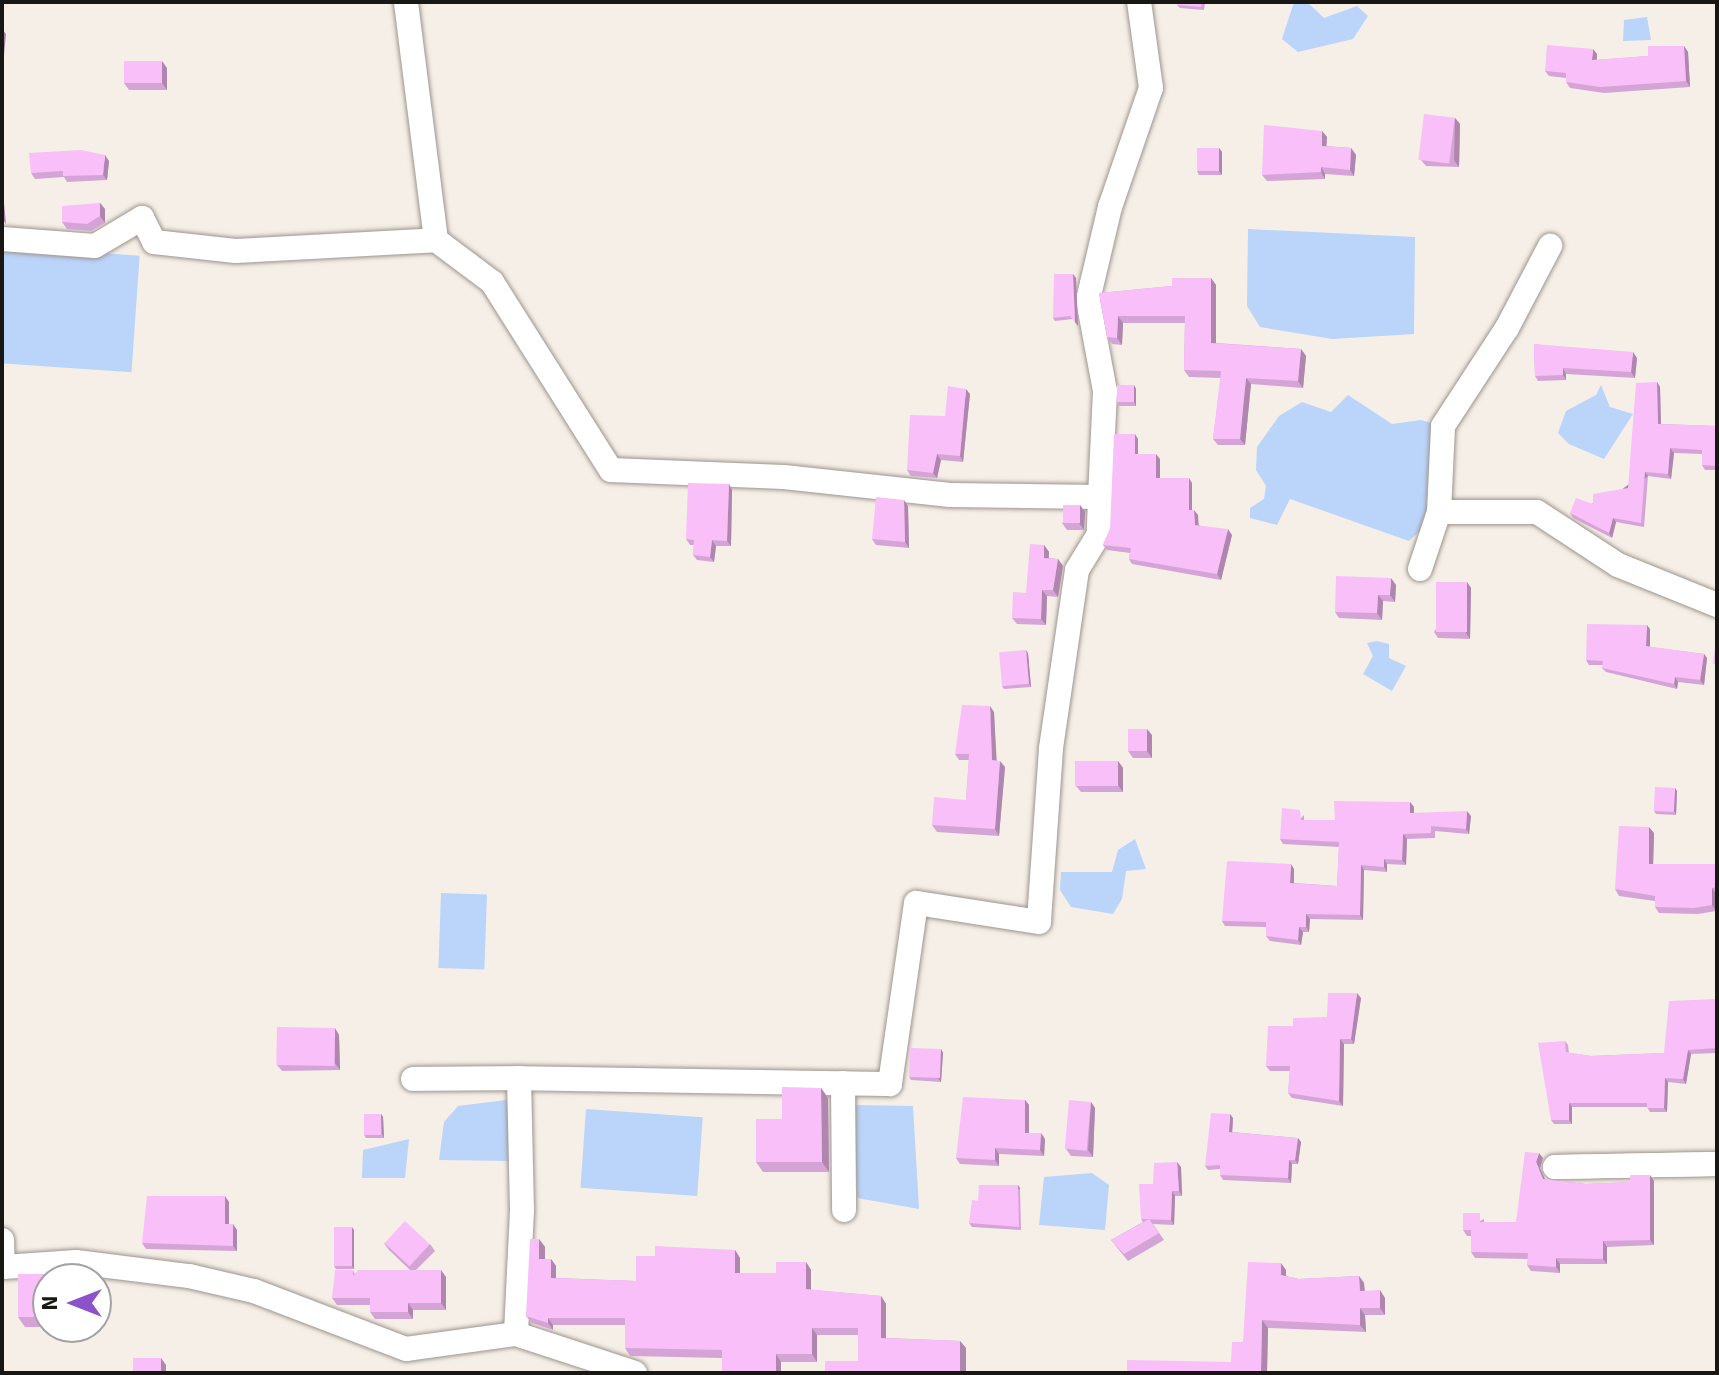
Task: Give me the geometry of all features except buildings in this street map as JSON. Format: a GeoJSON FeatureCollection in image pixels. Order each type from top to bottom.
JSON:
{"type":"FeatureCollection","features":[{"type":"Feature","properties":{"kind":"street"},"geometry":{"type":"LineString","coordinates":[[406,2],[436,240]]}},
{"type":"Feature","properties":{"kind":"street"},"geometry":{"type":"LineString","coordinates":[[413,1079],[890,1084],[916,903],[1039,922],[1053,734],[1077,570],[1099,534],[1105,391],[1088,300],[1110,207],[1151,88],[1139,2]]}},
{"type":"Feature","properties":{"kind":"street"},"geometry":{"type":"LineString","coordinates":[[2,239],[95,246],[142,218],[154,242],[236,251],[436,240],[492,282],[611,470],[784,477],[950,495],[1100,497]]}},
{"type":"Feature","properties":{"kind":"street"},"geometry":{"type":"LineString","coordinates":[[1420,569],[1439,512],[1443,426],[1507,328],[1550,246]]}},
{"type":"Feature","properties":{"kind":"street"},"geometry":{"type":"LineString","coordinates":[[1439,512],[1537,512],[1618,565],[1717,605]]}},
{"type":"Feature","properties":{"kind":"street"},"geometry":{"type":"LineString","coordinates":[[516,1334],[522,1210],[519,1078]]}},
{"type":"Feature","properties":{"kind":"street"},"geometry":{"type":"LineString","coordinates":[[843,1083],[844,1210]]}},
{"type":"Feature","properties":{"kind":"street"},"geometry":{"type":"LineString","coordinates":[[1717,1164],[1643,1166],[1628,1166],[1614,1166],[1584,1166],[1555,1167],[1570,1167],[1585,1166],[1614,1166],[1629,1166],[1643,1165],[1673,1165],[1688,1165],[1717,1164]]}},
{"type":"Feature","properties":{"kind":"street"},"geometry":{"type":"LineString","coordinates":[[2,1240],[2,1279]]}},
{"type":"Feature","properties":{"kind":"street"},"geometry":{"type":"LineString","coordinates":[[3,1267],[76,1262],[189,1276],[254,1291],[406,1349],[516,1334],[635,1373]]}},
{"type":"Feature","properties":{"kind":"water"},"geometry":{"type":"Polygon","coordinates":[[[1294,2],[1307,2],[1324,18],[1357,6],[1368,16],[1353,39],[1298,52],[1282,39],[1294,2]]]}},
{"type":"Feature","properties":{"kind":"water"},"geometry":{"type":"Polygon","coordinates":[[[1647,17],[1651,40],[1623,41],[1624,20],[1647,17]]]}},
{"type":"Feature","properties":{"kind":"water"},"geometry":{"type":"Polygon","coordinates":[[[1248,229],[1415,237],[1414,334],[1332,339],[1260,327],[1247,306],[1248,229]]]}},
{"type":"Feature","properties":{"kind":"water"},"geometry":{"type":"Polygon","coordinates":[[[2,246],[140,256],[132,372],[2,363],[2,246]]]}},
{"type":"Feature","properties":{"kind":"water"},"geometry":{"type":"Polygon","coordinates":[[[1601,385],[1610,407],[1633,414],[1604,459],[1569,444],[1558,433],[1566,411],[1596,395],[1601,385]]]}},
{"type":"Feature","properties":{"kind":"water"},"geometry":{"type":"Polygon","coordinates":[[[1348,395],[1392,424],[1421,420],[1435,424],[1428,523],[1409,541],[1290,499],[1277,525],[1250,518],[1250,508],[1264,499],[1266,486],[1256,470],[1257,447],[1279,416],[1302,402],[1331,412],[1348,395]]]}},
{"type":"Feature","properties":{"kind":"water"},"geometry":{"type":"Polygon","coordinates":[[[1377,641],[1389,644],[1389,658],[1406,666],[1392,691],[1363,674],[1373,656],[1367,643],[1377,641]]]}},
{"type":"Feature","properties":{"kind":"water"},"geometry":{"type":"Polygon","coordinates":[[[1135,839],[1146,869],[1126,871],[1122,899],[1113,914],[1071,907],[1060,890],[1061,872],[1112,872],[1118,850],[1135,839]]]}},
{"type":"Feature","properties":{"kind":"water"},"geometry":{"type":"Polygon","coordinates":[[[441,893],[487,895],[484,970],[438,968],[441,893]]]}},
{"type":"Feature","properties":{"kind":"water"},"geometry":{"type":"Polygon","coordinates":[[[514,1099],[518,1161],[439,1160],[444,1122],[458,1106],[514,1099]]]}},
{"type":"Feature","properties":{"kind":"water"},"geometry":{"type":"Polygon","coordinates":[[[854,1105],[913,1106],[919,1209],[857,1198],[854,1105]]]}},
{"type":"Feature","properties":{"kind":"water"},"geometry":{"type":"Polygon","coordinates":[[[586,1109],[703,1117],[697,1196],[580,1188],[586,1109]]]}},
{"type":"Feature","properties":{"kind":"water"},"geometry":{"type":"Polygon","coordinates":[[[409,1139],[405,1178],[362,1178],[363,1150],[409,1139]]]}},
{"type":"Feature","properties":{"kind":"water"},"geometry":{"type":"Polygon","coordinates":[[[1092,1173],[1109,1185],[1105,1230],[1039,1225],[1044,1177],[1092,1173]]]}}]}
